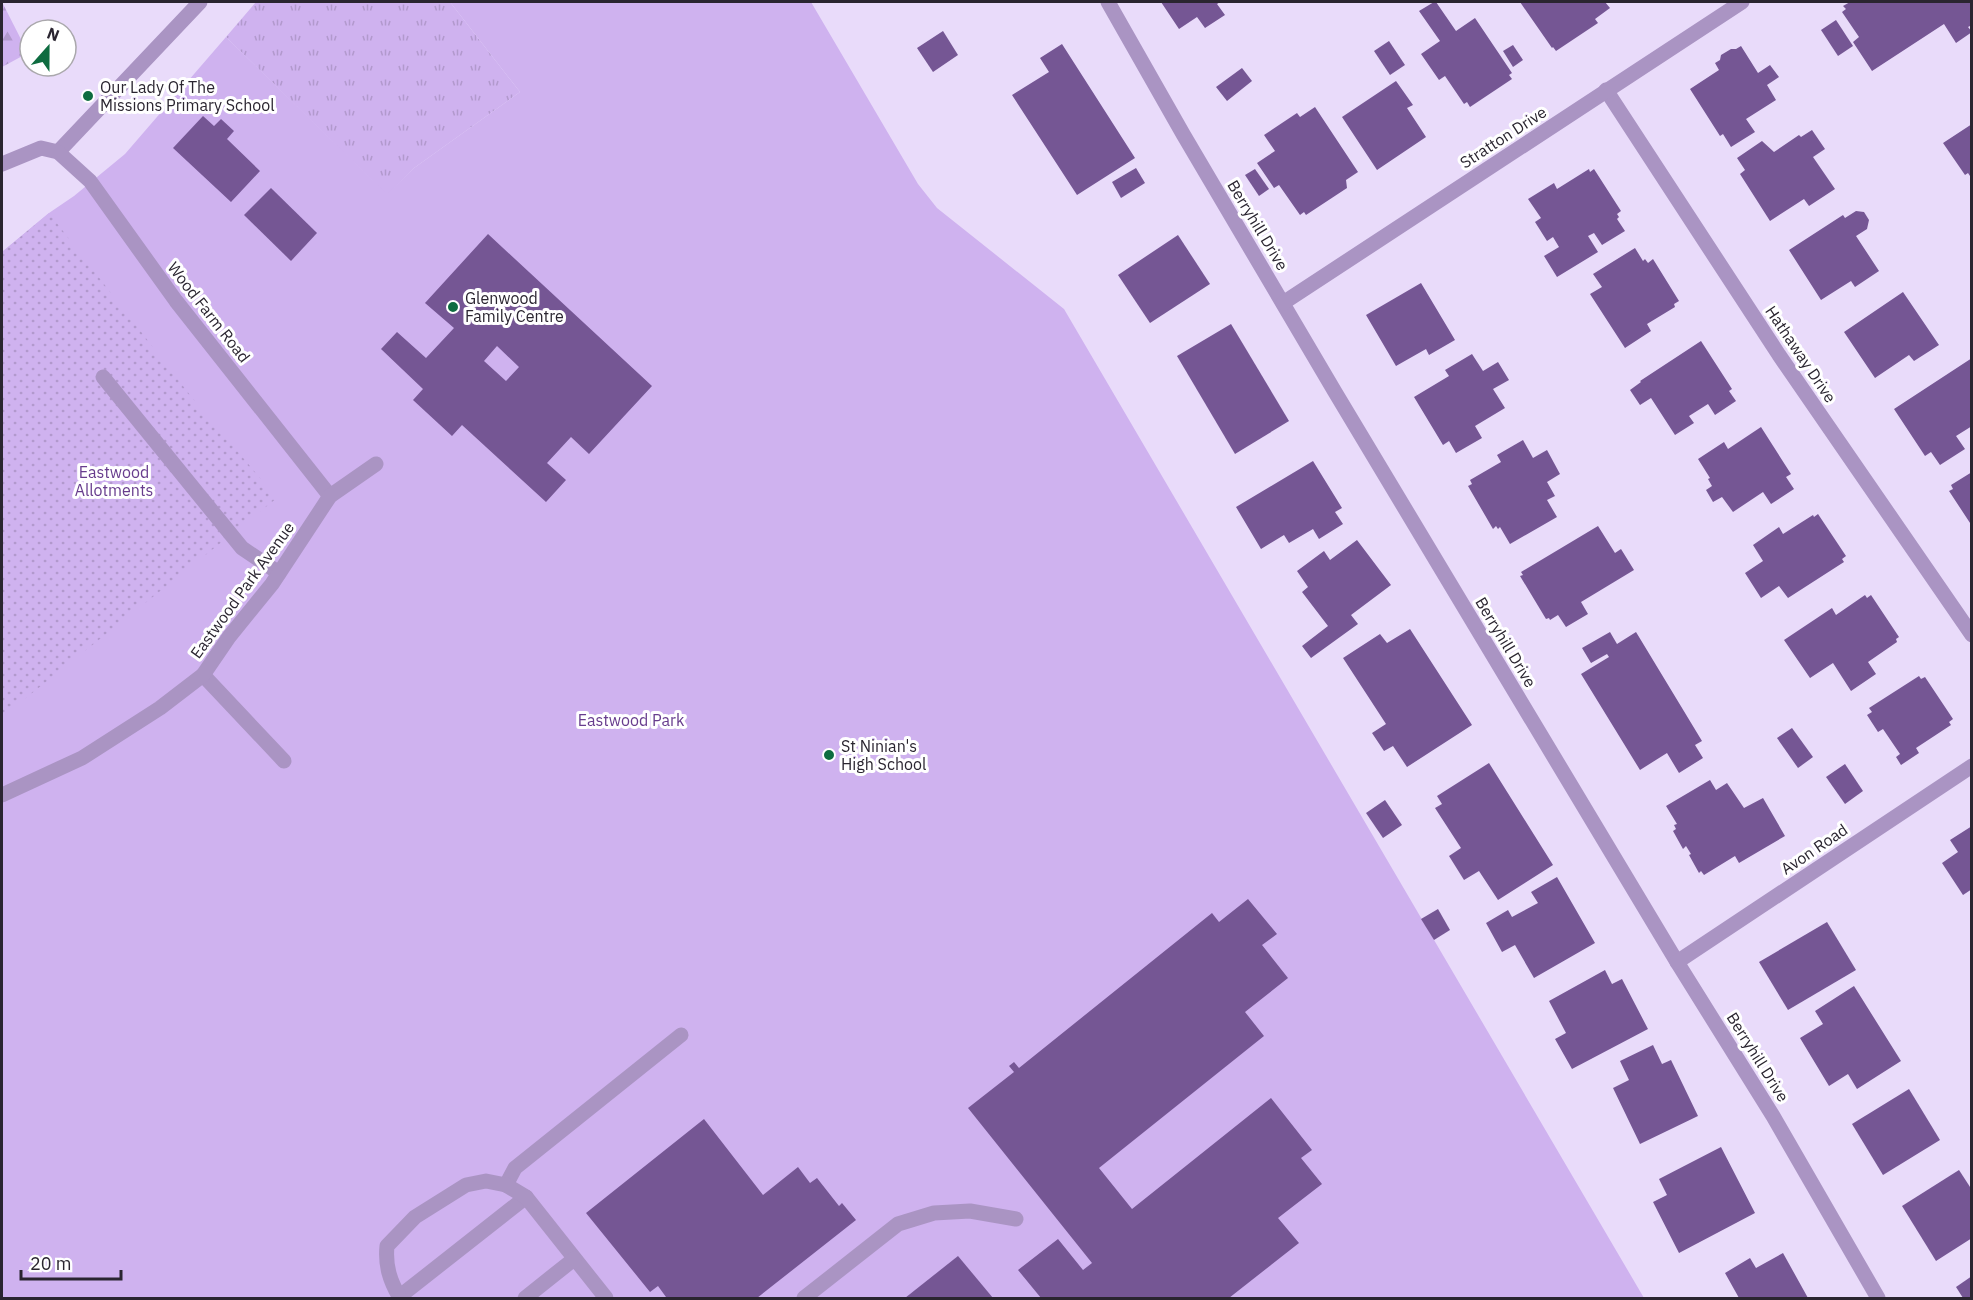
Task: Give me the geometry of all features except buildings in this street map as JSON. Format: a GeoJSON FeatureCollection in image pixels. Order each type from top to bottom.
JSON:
{"type":"FeatureCollection","features":[{"type":"Feature","properties":{"kind":"street"},"geometry":{"type":"LineString","coordinates":[[2,164],[40,148],[58,152],[200,2]]}},
{"type":"Feature","properties":{"kind":"street","name":"Berryhill Drive"},"geometry":{"type":"LineString","coordinates":[[1108,2],[1283,303],[1677,962],[1773,1116],[1878,1299]]}},
{"type":"Feature","properties":{"kind":"street","name":"Stratton Drive"},"geometry":{"type":"LineString","coordinates":[[1283,303],[1742,2]]}},
{"type":"Feature","properties":{"kind":"street","name":"Hathaway Drive"},"geometry":{"type":"LineString","coordinates":[[1606,90],[1779,355],[1971,635]]}},
{"type":"Feature","properties":{"kind":"street","name":"Wood Farm Road"},"geometry":{"type":"LineString","coordinates":[[58,152],[90,181],[176,301],[330,496]]}},
{"type":"Feature","properties":{"kind":"street"},"geometry":{"type":"LineString","coordinates":[[103,377],[242,548],[279,573]]}},
{"type":"Feature","properties":{"kind":"street","name":"Eastwood Park Avenue"},"geometry":{"type":"LineString","coordinates":[[2,795],[82,758],[160,708],[203,675],[226,641],[279,573],[330,496],[376,464]]}},
{"type":"Feature","properties":{"kind":"street"},"geometry":{"type":"LineString","coordinates":[[203,675],[284,761]]}},
{"type":"Feature","properties":{"kind":"street","name":"Avon Road"},"geometry":{"type":"LineString","coordinates":[[1677,962],[1971,766]]}},
{"type":"Feature","properties":{"kind":"street"},"geometry":{"type":"LineString","coordinates":[[506,1185],[515,1168],[681,1035]]}},
{"type":"Feature","properties":{"kind":"street"},"geometry":{"type":"LineString","coordinates":[[526,1197],[400,1298],[385,1262],[387,1246],[415,1217],[466,1185],[486,1181],[506,1185],[526,1197],[606,1299]]}},
{"type":"Feature","properties":{"kind":"street"},"geometry":{"type":"LineString","coordinates":[[804,1299],[898,1224],[934,1213],[946,1212],[970,1211],[1016,1219]]}},
{"type":"Feature","properties":{"kind":"street"},"geometry":{"type":"LineString","coordinates":[[525,1299],[574,1259]]}},
{"type":"Feature","properties":{"kind":"green space"},"geometry":{"type":"Polygon","coordinates":[[[2,2],[18,33],[18,58],[2,67],[2,2]]]}},
{"type":"Feature","properties":{"kind":"green space"},"geometry":{"type":"Polygon","coordinates":[[[256,2],[450,2],[520,92],[414,168],[387,195],[226,37],[256,2]]]}},
{"type":"Feature","properties":{"kind":"green space","name":"Eastwood Park"},"geometry":{"type":"Polygon","coordinates":[[[450,2],[811,2],[918,184],[937,208],[1064,309],[1644,1298],[2,1298],[2,252],[125,154],[226,37],[387,194],[414,168],[520,92],[450,2]]]}},
{"type":"Feature","properties":{"kind":"green space","name":"Eastwood Allotments"},"geometry":{"type":"Polygon","coordinates":[[[49,213],[190,395],[277,498],[2,717],[2,252],[49,213]]]}},
{"type":"Feature","properties":{"kind":"place","name":"Our Lady Of The Missions Primary School"},"geometry":{"type":"Point","coordinates":[88,96]}},
{"type":"Feature","properties":{"kind":"place","name":"Glenwood Family Centre"},"geometry":{"type":"Point","coordinates":[453,307]}},
{"type":"Feature","properties":{"kind":"place","name":"St Ninian's High School"},"geometry":{"type":"Point","coordinates":[829,755]}}]}
